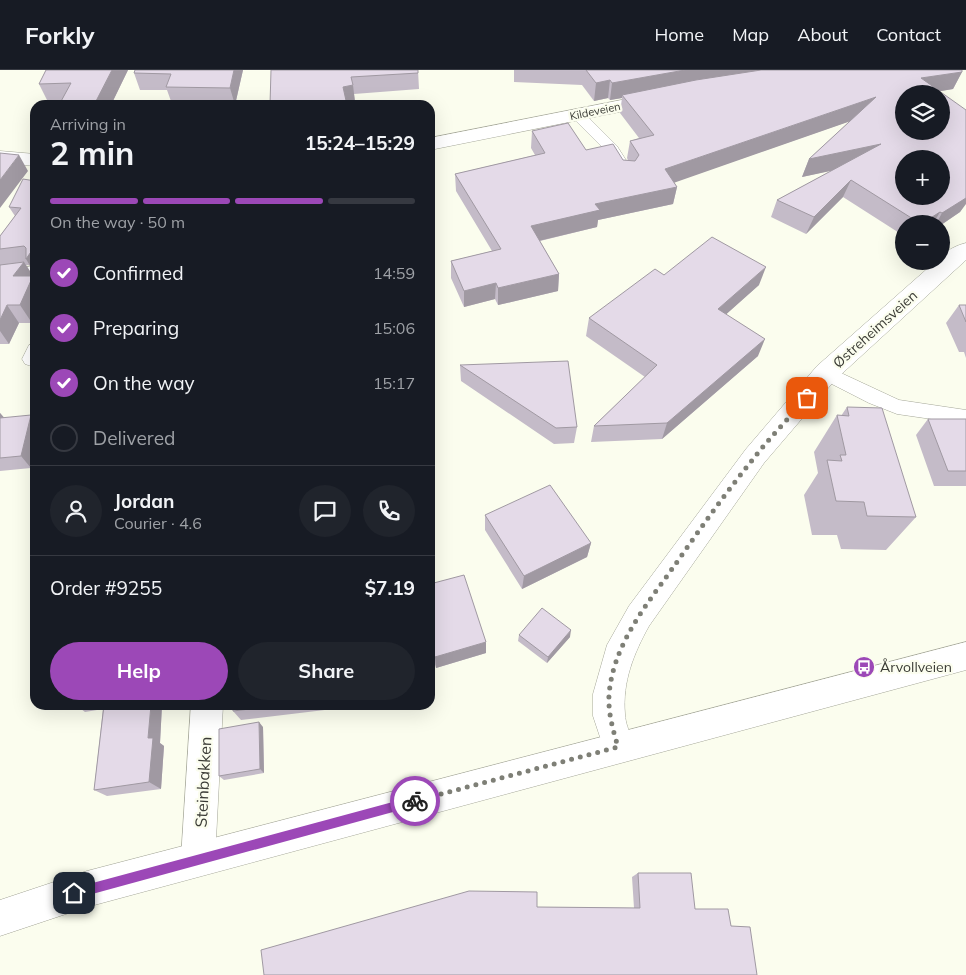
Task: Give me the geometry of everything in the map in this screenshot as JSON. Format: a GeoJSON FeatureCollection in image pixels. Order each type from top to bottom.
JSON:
{"type":"FeatureCollection","features":[{"type":"Feature","properties":{"kind":"street","name":"Kildeveien"},"geometry":{"type":"LineString","coordinates":[[435,143],[673,95]]}},
{"type":"Feature","properties":{"kind":"street"},"geometry":{"type":"LineString","coordinates":[[0,157],[30,160]]}},
{"type":"Feature","properties":{"kind":"street","name":"Østreheimsveien"},"geometry":{"type":"LineString","coordinates":[[618,747],[609,716],[609,694],[614,667],[622,644],[639,616],[716,507],[755,456],[826,373],[952,260],[966,250]]}},
{"type":"Feature","properties":{"kind":"street"},"geometry":{"type":"LineString","coordinates":[[0,918],[87,889],[966,656]]}},
{"type":"Feature","properties":{"kind":"street","name":"Steinbakken"},"geometry":{"type":"LineString","coordinates":[[198,859],[208,710]]}},
{"type":"Feature","properties":{"kind":"lane"},"geometry":{"type":"LineString","coordinates":[[578,115],[612,149],[627,173]]}},
{"type":"Feature","properties":{"kind":"lane"},"geometry":{"type":"LineString","coordinates":[[0,276],[30,273]]}},
{"type":"Feature","properties":{"kind":"lane"},"geometry":{"type":"LineString","coordinates":[[826,373],[897,407],[966,417]]}},
{"type":"Feature","properties":{"kind":"building"},"geometry":{"type":"Polygon","coordinates":[[[46,70],[112,70],[97,100],[62,100],[71,83],[39,84],[46,70]]]}},
{"type":"Feature","properties":{"kind":"building"},"geometry":{"type":"Polygon","coordinates":[[[135,70],[234,70],[230,88],[166,87],[171,74],[134,73],[135,70]]]}},
{"type":"Feature","properties":{"kind":"building"},"geometry":{"type":"Polygon","coordinates":[[[271,70],[418,70],[418,73],[351,77],[353,85],[343,87],[346,100],[270,100],[271,70]]]}},
{"type":"Feature","properties":{"kind":"building"},"geometry":{"type":"Polygon","coordinates":[[[586,70],[685,70],[612,83],[610,80],[596,83],[586,70]]]}},
{"type":"Feature","properties":{"kind":"building"},"geometry":{"type":"Polygon","coordinates":[[[761,70],[962,70],[962,72],[921,78],[931,85],[895,85],[895,140],[950,140],[950,99],[966,110],[966,198],[942,213],[940,212],[935,215],[907,215],[851,180],[814,217],[777,200],[881,144],[809,159],[876,97],[665,169],[677,187],[595,204],[600,210],[531,226],[559,274],[498,288],[496,283],[464,291],[451,261],[501,249],[455,174],[545,153],[532,131],[568,123],[586,150],[613,144],[623,160],[635,161],[639,155],[630,141],[654,135],[622,95],[696,80],[761,70]]]}},
{"type":"Feature","properties":{"kind":"building"},"geometry":{"type":"Polygon","coordinates":[[[0,153],[19,155],[0,180],[0,153]]]}},
{"type":"Feature","properties":{"kind":"building"},"geometry":{"type":"Polygon","coordinates":[[[23,179],[30,180],[30,253],[26,259],[26,248],[24,246],[0,249],[0,236],[21,208],[9,207],[23,179]]]}},
{"type":"Feature","properties":{"kind":"building"},"geometry":{"type":"Polygon","coordinates":[[[712,237],[766,267],[718,309],[765,339],[667,423],[594,426],[657,365],[589,318],[655,269],[664,275],[712,237]]]}},
{"type":"Feature","properties":{"kind":"building"},"geometry":{"type":"Polygon","coordinates":[[[24,262],[13,276],[30,276],[30,283],[20,305],[7,305],[0,320],[0,265],[24,262]]]}},
{"type":"Feature","properties":{"kind":"building"},"geometry":{"type":"Polygon","coordinates":[[[959,305],[966,305],[966,322],[959,305]]]}},
{"type":"Feature","properties":{"kind":"building"},"geometry":{"type":"Polygon","coordinates":[[[568,361],[577,427],[556,428],[460,365],[568,361]]]}},
{"type":"Feature","properties":{"kind":"building"},"geometry":{"type":"Polygon","coordinates":[[[847,407],[882,408],[916,517],[867,516],[864,502],[836,501],[827,460],[842,461],[840,455],[846,455],[837,415],[849,416],[847,407]]]}},
{"type":"Feature","properties":{"kind":"building"},"geometry":{"type":"Polygon","coordinates":[[[30,415],[21,456],[0,458],[0,418],[30,415]]]}},
{"type":"Feature","properties":{"kind":"building"},"geometry":{"type":"Polygon","coordinates":[[[928,419],[966,419],[966,471],[948,471],[928,419]]]}},
{"type":"Feature","properties":{"kind":"building"},"geometry":{"type":"Polygon","coordinates":[[[550,485],[591,543],[524,576],[485,515],[550,485]]]}},
{"type":"Feature","properties":{"kind":"building"},"geometry":{"type":"Polygon","coordinates":[[[464,575],[486,642],[435,657],[435,583],[464,575]]]}},
{"type":"Feature","properties":{"kind":"building"},"geometry":{"type":"Polygon","coordinates":[[[542,608],[571,630],[548,657],[519,635],[542,608]]]}},
{"type":"Feature","properties":{"kind":"building"},"geometry":{"type":"Polygon","coordinates":[[[103,710],[151,710],[148,738],[153,738],[149,782],[94,790],[103,710]]]}},
{"type":"Feature","properties":{"kind":"building"},"geometry":{"type":"Polygon","coordinates":[[[259,722],[260,769],[219,776],[219,729],[259,722]]]}},
{"type":"Feature","properties":{"kind":"building"},"geometry":{"type":"Polygon","coordinates":[[[638,873],[691,873],[695,909],[728,909],[731,926],[750,927],[757,975],[264,975],[261,950],[469,891],[537,892],[537,907],[640,908],[638,873]]]}},
{"type":"Feature","properties":{"kind":"way so far"},"geometry":{"type":"LineString","coordinates":[[415,801],[618,747],[609,716],[609,694],[614,667],[622,644],[639,616],[716,507],[755,456],[807,398]]}},
{"type":"Feature","properties":{"kind":"place","name":"Årvollveien"},"geometry":{"type":"Point","coordinates":[864,667]}},
{"type":"Feature","properties":{"kind":"route"},"geometry":{"type":"LineString","coordinates":[[74,893],[415,801]]}}]}
